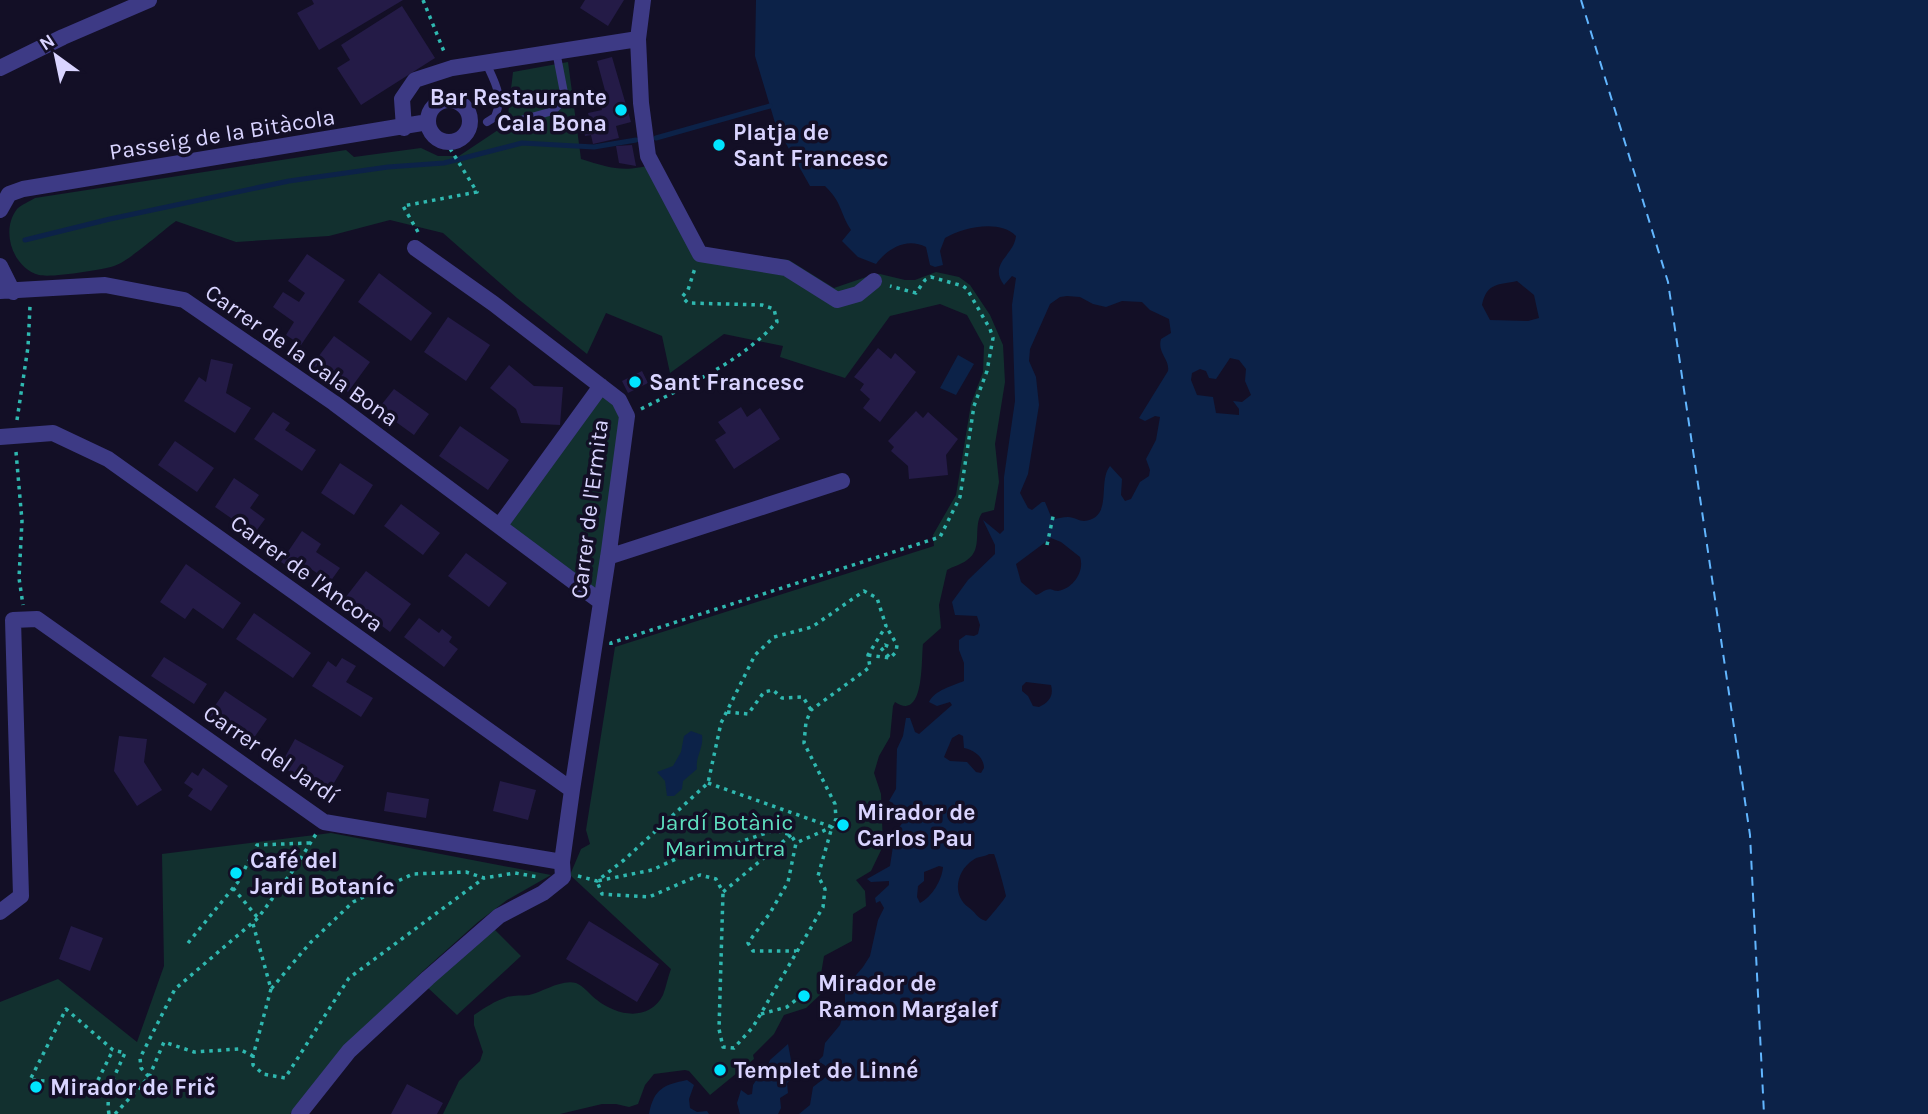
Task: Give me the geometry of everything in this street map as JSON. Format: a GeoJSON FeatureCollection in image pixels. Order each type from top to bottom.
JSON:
{"type":"FeatureCollection","features":[{"type":"Feature","properties":{"kind":"street"},"geometry":{"type":"LineString","coordinates":[[0,68],[149,0]]}},
{"type":"Feature","properties":{"kind":"street"},"geometry":{"type":"LineString","coordinates":[[643,0],[638,39],[641,103],[648,156],[700,254],[786,268],[836,300],[858,294],[874,281]]}},
{"type":"Feature","properties":{"kind":"street"},"geometry":{"type":"LineString","coordinates":[[404,128],[402,99],[415,80],[452,68],[638,39]]}},
{"type":"Feature","properties":{"kind":"street"},"geometry":{"type":"LineString","coordinates":[[443,100],[461,103],[471,120],[464,137],[455,142],[437,139],[430,132],[428,122],[429,113],[443,100]]}},
{"type":"Feature","properties":{"kind":"street","name":"Passeig de la Bitàcola"},"geometry":{"type":"LineString","coordinates":[[23,189],[428,122]]}},
{"type":"Feature","properties":{"kind":"street"},"geometry":{"type":"LineString","coordinates":[[0,182],[23,189]]}},
{"type":"Feature","properties":{"kind":"street"},"geometry":{"type":"LineString","coordinates":[[0,210],[9,194],[23,189]]}},
{"type":"Feature","properties":{"kind":"street","name":"Carrer de l'Ermita"},"geometry":{"type":"LineString","coordinates":[[415,248],[494,304],[619,400],[627,416],[561,873]]}},
{"type":"Feature","properties":{"kind":"street"},"geometry":{"type":"LineString","coordinates":[[0,266],[7,291]]}},
{"type":"Feature","properties":{"kind":"street","name":"Carrer de la Cala Bona"},"geometry":{"type":"LineString","coordinates":[[7,291],[106,285],[184,300],[334,403],[601,602]]}},
{"type":"Feature","properties":{"kind":"street"},"geometry":{"type":"LineString","coordinates":[[500,525],[601,386]]}},
{"type":"Feature","properties":{"kind":"street","name":"Carrer de l'Ancora"},"geometry":{"type":"LineString","coordinates":[[0,437],[53,432],[108,459],[572,790]]}},
{"type":"Feature","properties":{"kind":"street"},"geometry":{"type":"LineString","coordinates":[[608,557],[842,481]]}},
{"type":"Feature","properties":{"kind":"street","name":"Carrer del Jardí"},"geometry":{"type":"LineString","coordinates":[[25,620],[37,619],[324,822],[561,873]]}},
{"type":"Feature","properties":{"kind":"street"},"geometry":{"type":"LineString","coordinates":[[0,912],[21,896],[13,620],[25,620]]}},
{"type":"Feature","properties":{"kind":"street"},"geometry":{"type":"LineString","coordinates":[[299,1114],[349,1051],[428,978],[499,916],[543,893],[561,873]]}},
{"type":"Feature","properties":{"kind":"lane"},"geometry":{"type":"LineString","coordinates":[[524,120],[553,111],[565,98],[556,51]]}},
{"type":"Feature","properties":{"kind":"lane"},"geometry":{"type":"LineString","coordinates":[[486,63],[501,103],[495,117],[487,122]]}},
{"type":"Feature","properties":{"kind":"path"},"geometry":{"type":"LineString","coordinates":[[423,0],[452,68]]}},
{"type":"Feature","properties":{"kind":"path"},"geometry":{"type":"LineString","coordinates":[[437,263],[402,206],[477,192],[446,142]]}},
{"type":"Feature","properties":{"kind":"path"},"geometry":{"type":"LineString","coordinates":[[647,406],[718,370],[750,348],[776,322],[774,309],[762,305],[688,303],[682,297],[688,290],[700,254]]}},
{"type":"Feature","properties":{"kind":"path"},"geometry":{"type":"LineString","coordinates":[[610,653],[611,643],[940,537],[960,497],[974,406],[987,371],[993,338],[963,286],[931,277],[925,280],[916,293],[874,281]]}},
{"type":"Feature","properties":{"kind":"path"},"geometry":{"type":"LineString","coordinates":[[17,420],[28,347],[30,308]]}},
{"type":"Feature","properties":{"kind":"path"},"geometry":{"type":"LineString","coordinates":[[16,455],[22,521],[19,578],[25,620]]}},
{"type":"Feature","properties":{"kind":"path"},"geometry":{"type":"LineString","coordinates":[[1047,545],[1054,512]]}},
{"type":"Feature","properties":{"kind":"path"},"geometry":{"type":"LineString","coordinates":[[597,881],[625,860],[708,783],[721,723],[755,655],[774,637],[812,628],[864,591],[877,598],[886,626],[897,645],[896,652],[890,658]]}},
{"type":"Feature","properties":{"kind":"path"},"geometry":{"type":"LineString","coordinates":[[597,881],[602,894],[649,897],[699,875],[716,879],[723,891],[719,1029],[723,1047],[734,1048],[753,1027],[823,907],[825,889],[818,876],[836,819],[835,804],[804,743],[806,722],[811,710],[870,667],[869,655],[886,626]]}},
{"type":"Feature","properties":{"kind":"path"},"geometry":{"type":"LineString","coordinates":[[890,647],[885,645],[881,648],[890,658]]}},
{"type":"Feature","properties":{"kind":"path"},"geometry":{"type":"LineString","coordinates":[[869,655],[890,658]]}},
{"type":"Feature","properties":{"kind":"path"},"geometry":{"type":"LineString","coordinates":[[727,712],[748,715],[764,692],[773,690],[782,698],[803,697],[811,710]]}},
{"type":"Feature","properties":{"kind":"path"},"geometry":{"type":"LineString","coordinates":[[708,783],[832,827]]}},
{"type":"Feature","properties":{"kind":"path"},"geometry":{"type":"LineString","coordinates":[[796,843],[832,827]]}},
{"type":"Feature","properties":{"kind":"path"},"geometry":{"type":"LineString","coordinates":[[484,878],[466,872],[413,874],[353,902],[310,943],[271,989],[253,1065],[263,1074],[285,1077],[349,978],[484,878],[515,873],[561,873],[597,881],[652,870],[689,853],[734,844],[775,830],[791,835],[796,843],[788,882],[748,943],[753,951],[796,951]]}},
{"type":"Feature","properties":{"kind":"path"},"geometry":{"type":"LineString","coordinates":[[723,891],[791,835]]}},
{"type":"Feature","properties":{"kind":"path"},"geometry":{"type":"LineString","coordinates":[[149,1077],[141,1068],[140,1058],[175,989],[253,924],[294,869],[309,843],[257,845],[233,888],[188,943]]}},
{"type":"Feature","properties":{"kind":"path"},"geometry":{"type":"LineString","coordinates":[[233,888],[258,918]]}},
{"type":"Feature","properties":{"kind":"path"},"geometry":{"type":"LineString","coordinates":[[253,924],[271,989]]}},
{"type":"Feature","properties":{"kind":"path"},"geometry":{"type":"LineString","coordinates":[[761,1014],[788,1007],[802,996]]}},
{"type":"Feature","properties":{"kind":"path"},"geometry":{"type":"LineString","coordinates":[[109,1114],[107,1106],[111,1084],[125,1053],[113,1050],[65,1009],[30,1080],[96,1084],[113,1050]]}},
{"type":"Feature","properties":{"kind":"path"},"geometry":{"type":"LineString","coordinates":[[115,1114],[149,1077],[164,1042],[194,1052],[239,1049],[253,1056]]}},
{"type":"Feature","properties":{"kind":"green space","name":"Jardí Botànic Marimurtra"},"geometry":{"type":"Polygon","coordinates":[[[568,62],[581,159],[617,168],[654,164],[680,212],[707,250],[789,260],[834,288],[872,275],[915,280],[936,272],[959,277],[970,285],[990,315],[1003,345],[1005,382],[995,444],[999,482],[994,510],[982,513],[979,519],[975,550],[965,562],[947,570],[939,605],[941,628],[923,644],[917,696],[912,703],[905,706],[895,702],[893,706],[890,737],[879,756],[874,773],[881,794],[883,846],[871,871],[856,880],[865,891],[866,906],[853,914],[852,941],[824,956],[819,986],[822,993],[806,1008],[784,1015],[774,1034],[753,1055],[754,1059],[710,1095],[689,1071],[685,1070],[654,1074],[645,1085],[638,1104],[629,1107],[602,1104],[560,1114],[443,1114],[459,1081],[480,1061],[483,1052],[474,1025],[474,1015],[494,1003],[507,997],[529,995],[570,982],[582,986],[594,998],[614,1010],[632,1014],[650,1009],[663,995],[671,969],[570,875],[581,849],[590,844],[586,830],[615,647],[934,546],[933,535],[956,495],[971,404],[983,372],[984,346],[967,315],[940,304],[890,316],[845,378],[780,357],[783,346],[724,334],[670,373],[662,336],[606,313],[587,354],[517,298],[443,233],[390,220],[329,236],[236,242],[176,221],[136,253],[114,266],[45,276],[30,271],[16,257],[10,228],[17,209],[35,198],[346,150],[354,157],[421,148],[438,156],[459,156],[507,124],[513,72],[568,62]]]}},
{"type":"Feature","properties":{"kind":"green space"},"geometry":{"type":"Polygon","coordinates":[[[601,386],[627,416],[601,602],[500,525],[601,386]]]}},
{"type":"Feature","properties":{"kind":"green space"},"geometry":{"type":"Polygon","coordinates":[[[331,833],[551,875],[507,900],[423,971],[343,1048],[314,1092],[290,1114],[0,1114],[0,1002],[58,979],[137,1042],[164,966],[162,854],[331,833]]]}},
{"type":"Feature","properties":{"kind":"green space"},"geometry":{"type":"Polygon","coordinates":[[[493,928],[521,956],[457,1015],[427,987],[493,928]]]}},
{"type":"Feature","properties":{"kind":"water"},"geometry":{"type":"Polygon","coordinates":[[[756,0],[1928,0],[1928,1114],[799,1114],[810,1105],[813,1087],[827,1076],[827,1067],[823,1064],[814,1065],[823,1056],[825,1043],[840,1025],[845,1007],[845,988],[870,956],[878,920],[884,908],[880,901],[876,903],[875,898],[889,885],[889,881],[871,882],[867,879],[890,866],[895,833],[906,818],[905,814],[896,811],[893,803],[889,801],[896,789],[897,749],[903,736],[906,718],[910,718],[915,732],[919,734],[952,705],[950,702],[937,706],[929,702],[940,691],[964,681],[964,663],[959,650],[959,640],[966,635],[978,634],[980,625],[977,616],[955,615],[952,602],[968,580],[995,554],[995,545],[983,520],[1000,534],[1004,530],[1004,477],[1015,401],[1012,305],[1016,278],[1012,276],[1004,285],[999,271],[1016,236],[991,226],[961,231],[945,238],[940,251],[943,265],[935,267],[930,265],[926,247],[912,243],[892,249],[876,264],[858,257],[842,241],[851,230],[835,198],[825,186],[810,186],[776,126],[755,56],[756,0]],[[1517,281],[1495,286],[1487,292],[1482,305],[1490,320],[1528,321],[1539,318],[1534,295],[1517,281]],[[1067,296],[1050,304],[1030,349],[1029,361],[1036,377],[1039,405],[1028,474],[1020,493],[1028,508],[1032,510],[1045,502],[1052,519],[1068,517],[1084,521],[1099,513],[1106,473],[1110,466],[1122,479],[1121,495],[1125,501],[1131,499],[1140,482],[1149,476],[1146,459],[1156,440],[1160,417],[1155,416],[1145,421],[1139,418],[1168,371],[1160,344],[1161,339],[1171,333],[1169,319],[1150,310],[1142,302],[1122,301],[1106,307],[1080,297],[1067,296]],[[1230,358],[1216,379],[1209,378],[1206,371],[1200,369],[1192,373],[1191,380],[1197,395],[1213,397],[1216,413],[1239,415],[1239,409],[1233,401],[1242,402],[1251,395],[1245,381],[1246,369],[1239,360],[1230,358]],[[1051,538],[1016,564],[1021,582],[1036,595],[1048,589],[1063,590],[1073,583],[1079,573],[1080,557],[1061,542],[1051,538]],[[1026,682],[1022,691],[1033,706],[1039,707],[1050,698],[1052,689],[1051,685],[1026,682]],[[959,734],[952,738],[944,757],[950,761],[967,762],[976,772],[981,773],[984,768],[978,755],[964,748],[963,736],[959,734]],[[994,854],[975,859],[963,870],[958,890],[963,902],[986,921],[1006,896],[994,854]],[[943,867],[924,872],[924,881],[918,886],[917,897],[920,903],[936,888],[943,867]]]}},
{"type":"Feature","properties":{"kind":"water"},"geometry":{"type":"Polygon","coordinates":[[[958,355],[974,364],[956,395],[940,388],[958,355]]]}},
{"type":"Feature","properties":{"kind":"water"},"geometry":{"type":"Polygon","coordinates":[[[691,731],[702,735],[697,769],[683,781],[682,789],[674,796],[667,796],[665,781],[657,772],[673,766],[681,752],[684,736],[691,731]]]}},
{"type":"Feature","properties":{"kind":"water"},"geometry":{"type":"Polygon","coordinates":[[[788,1044],[794,1076],[787,1083],[788,1093],[780,1098],[781,1108],[778,1114],[740,1114],[737,1103],[741,1090],[748,1095],[752,1094],[753,1085],[757,1079],[762,1079],[770,1060],[788,1044]]]}},
{"type":"Feature","properties":{"kind":"water"},"geometry":{"type":"Polygon","coordinates":[[[687,1080],[694,1085],[689,1099],[690,1108],[697,1112],[707,1111],[709,1114],[649,1114],[654,1098],[661,1089],[687,1080]]]}},
{"type":"Feature","properties":{"kind":"building"},"geometry":{"type":"Polygon","coordinates":[[[312,0],[403,0],[319,50],[297,13],[314,4],[312,0]]]}},
{"type":"Feature","properties":{"kind":"building"},"geometry":{"type":"Polygon","coordinates":[[[585,0],[624,0],[608,26],[580,8],[585,0]]]}},
{"type":"Feature","properties":{"kind":"building"},"geometry":{"type":"Polygon","coordinates":[[[402,6],[435,58],[361,105],[337,68],[350,60],[341,45],[402,6]]]}},
{"type":"Feature","properties":{"kind":"building"},"geometry":{"type":"Polygon","coordinates":[[[612,57],[631,122],[616,126],[619,138],[593,144],[591,135],[585,136],[581,119],[589,117],[588,113],[602,110],[599,100],[607,98],[597,61],[612,57]]]}},
{"type":"Feature","properties":{"kind":"building"},"geometry":{"type":"Polygon","coordinates":[[[632,145],[636,166],[619,163],[616,146],[632,145]]]}},
{"type":"Feature","properties":{"kind":"building"},"geometry":{"type":"Polygon","coordinates":[[[307,254],[345,280],[301,345],[286,335],[294,322],[273,307],[283,292],[299,302],[305,293],[288,281],[307,254]]]}},
{"type":"Feature","properties":{"kind":"building"},"geometry":{"type":"Polygon","coordinates":[[[379,273],[432,313],[411,341],[358,302],[379,273]]]}},
{"type":"Feature","properties":{"kind":"building"},"geometry":{"type":"Polygon","coordinates":[[[448,317],[490,345],[466,381],[424,352],[448,317]]]}},
{"type":"Feature","properties":{"kind":"building"},"geometry":{"type":"Polygon","coordinates":[[[334,336],[370,362],[348,392],[312,365],[334,336]]]}},
{"type":"Feature","properties":{"kind":"building"},"geometry":{"type":"Polygon","coordinates":[[[878,348],[891,359],[895,353],[916,372],[880,422],[863,408],[870,399],[860,390],[864,384],[854,377],[878,348]]]}},
{"type":"Feature","properties":{"kind":"building"},"geometry":{"type":"Polygon","coordinates":[[[211,359],[233,364],[226,393],[251,408],[235,433],[184,401],[199,377],[206,382],[211,359]]]}},
{"type":"Feature","properties":{"kind":"building"},"geometry":{"type":"Polygon","coordinates":[[[509,365],[534,386],[563,387],[560,425],[521,423],[516,409],[490,388],[509,365]]]}},
{"type":"Feature","properties":{"kind":"building","name":"Sant Francesc"},"geometry":{"type":"Polygon","coordinates":[[[642,371],[648,383],[628,393],[622,381],[642,371]]]}},
{"type":"Feature","properties":{"kind":"building"},"geometry":{"type":"Polygon","coordinates":[[[394,389],[429,414],[414,435],[378,409],[394,389]]]}},
{"type":"Feature","properties":{"kind":"building"},"geometry":{"type":"Polygon","coordinates":[[[741,407],[747,417],[760,408],[780,439],[734,469],[715,440],[726,433],[718,422],[741,407]]]}},
{"type":"Feature","properties":{"kind":"building"},"geometry":{"type":"Polygon","coordinates":[[[916,411],[923,418],[928,412],[958,439],[946,455],[948,475],[909,479],[908,466],[891,451],[894,447],[888,441],[916,411]]]}},
{"type":"Feature","properties":{"kind":"building"},"geometry":{"type":"Polygon","coordinates":[[[273,412],[290,423],[285,430],[316,450],[302,471],[254,439],[273,412]]]}},
{"type":"Feature","properties":{"kind":"building"},"geometry":{"type":"Polygon","coordinates":[[[460,426],[509,460],[488,490],[439,456],[460,426]]]}},
{"type":"Feature","properties":{"kind":"building"},"geometry":{"type":"Polygon","coordinates":[[[175,441],[214,468],[197,492],[158,465],[175,441]]]}},
{"type":"Feature","properties":{"kind":"building"},"geometry":{"type":"Polygon","coordinates":[[[340,463],[373,485],[354,515],[321,493],[340,463]]]}},
{"type":"Feature","properties":{"kind":"building"},"geometry":{"type":"Polygon","coordinates":[[[234,478],[259,495],[250,508],[265,519],[254,534],[215,507],[234,478]]]}},
{"type":"Feature","properties":{"kind":"building"},"geometry":{"type":"Polygon","coordinates":[[[401,504],[440,533],[423,555],[384,526],[401,504]]]}},
{"type":"Feature","properties":{"kind":"building"},"geometry":{"type":"Polygon","coordinates":[[[302,531],[321,544],[316,552],[340,568],[330,582],[308,567],[302,576],[281,562],[302,531]]]}},
{"type":"Feature","properties":{"kind":"building"},"geometry":{"type":"Polygon","coordinates":[[[466,553],[507,583],[489,607],[448,576],[466,553]]]}},
{"type":"Feature","properties":{"kind":"building"},"geometry":{"type":"Polygon","coordinates":[[[186,564],[241,603],[223,629],[193,608],[185,619],[160,602],[186,564]]]}},
{"type":"Feature","properties":{"kind":"building"},"geometry":{"type":"Polygon","coordinates":[[[366,571],[411,604],[390,632],[345,598],[366,571]]]}},
{"type":"Feature","properties":{"kind":"building"},"geometry":{"type":"Polygon","coordinates":[[[254,613],[311,653],[293,678],[236,639],[254,613]]]}},
{"type":"Feature","properties":{"kind":"building"},"geometry":{"type":"Polygon","coordinates":[[[419,618],[439,633],[442,629],[452,637],[449,642],[458,649],[444,667],[404,637],[419,618]]]}},
{"type":"Feature","properties":{"kind":"building"},"geometry":{"type":"Polygon","coordinates":[[[164,657],[207,684],[194,704],[151,676],[164,657]]]}},
{"type":"Feature","properties":{"kind":"building"},"geometry":{"type":"Polygon","coordinates":[[[342,658],[356,666],[346,682],[373,698],[361,717],[312,686],[328,661],[336,667],[342,658]]]}},
{"type":"Feature","properties":{"kind":"building"},"geometry":{"type":"Polygon","coordinates":[[[225,691],[267,719],[249,745],[208,716],[225,691]]]}},
{"type":"Feature","properties":{"kind":"building"},"geometry":{"type":"Polygon","coordinates":[[[119,736],[147,739],[144,762],[162,790],[137,806],[114,771],[119,736]]]}},
{"type":"Feature","properties":{"kind":"building"},"geometry":{"type":"Polygon","coordinates":[[[295,739],[344,766],[328,793],[280,766],[295,739]]]}},
{"type":"Feature","properties":{"kind":"building"},"geometry":{"type":"Polygon","coordinates":[[[203,768],[228,786],[211,811],[188,796],[193,789],[184,783],[192,772],[198,776],[203,768]]]}},
{"type":"Feature","properties":{"kind":"building"},"geometry":{"type":"Polygon","coordinates":[[[500,781],[536,790],[528,820],[493,811],[500,781]]]}},
{"type":"Feature","properties":{"kind":"building"},"geometry":{"type":"Polygon","coordinates":[[[387,792],[429,799],[426,818],[384,811],[387,792]]]}},
{"type":"Feature","properties":{"kind":"building"},"geometry":{"type":"Polygon","coordinates":[[[589,921],[659,964],[637,1002],[566,959],[589,921]]]}},
{"type":"Feature","properties":{"kind":"building"},"geometry":{"type":"Polygon","coordinates":[[[71,926],[103,938],[90,971],[59,959],[71,926]]]}},
{"type":"Feature","properties":{"kind":"building"},"geometry":{"type":"Polygon","coordinates":[[[407,1084],[443,1103],[437,1114],[391,1114],[407,1084]]]}},
{"type":"Feature","properties":{"kind":"waterway"},"geometry":{"type":"LineString","coordinates":[[656,138],[770,106]]}},
{"type":"Feature","properties":{"kind":"waterway"},"geometry":{"type":"LineString","coordinates":[[25,240],[289,181],[388,167],[444,163],[522,143],[594,147],[636,140]]}},
{"type":"Feature","properties":{"kind":"ferry route"},"geometry":{"type":"LineString","coordinates":[[1581,0],[1668,282],[1750,835],[1764,1114]]}},
{"type":"Feature","properties":{"kind":"place","name":"Bar Restaurante Cala Bona"},"geometry":{"type":"Point","coordinates":[621,110]}},
{"type":"Feature","properties":{"kind":"place","name":"Platja de Sant Francesc"},"geometry":{"type":"Point","coordinates":[719,145]}},
{"type":"Feature","properties":{"kind":"place","name":"Sant Francesc"},"geometry":{"type":"Point","coordinates":[635,382]}},
{"type":"Feature","properties":{"kind":"place","name":"Mirador de Carlos Pau"},"geometry":{"type":"Point","coordinates":[843,825]}},
{"type":"Feature","properties":{"kind":"place","name":"Café del Jardi Botaníc"},"geometry":{"type":"Point","coordinates":[236,873]}},
{"type":"Feature","properties":{"kind":"place","name":"Mirador de Ramon Margalef"},"geometry":{"type":"Point","coordinates":[804,996]}},
{"type":"Feature","properties":{"kind":"place","name":"Templet de Linné"},"geometry":{"type":"Point","coordinates":[720,1070]}},
{"type":"Feature","properties":{"kind":"place","name":"Mirador de Frič"},"geometry":{"type":"Point","coordinates":[36,1087]}}]}
